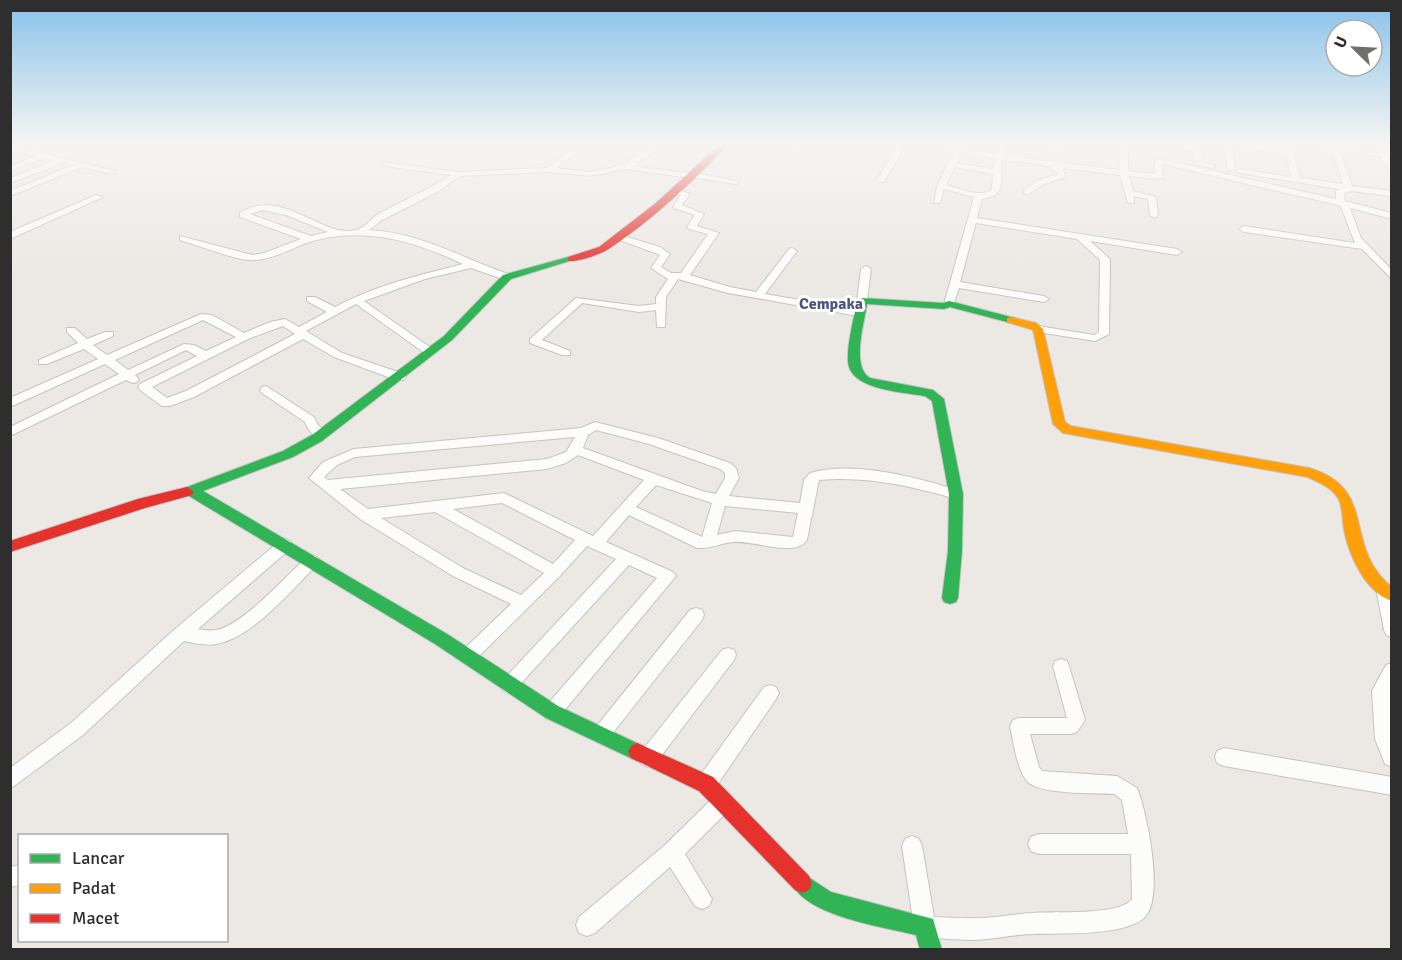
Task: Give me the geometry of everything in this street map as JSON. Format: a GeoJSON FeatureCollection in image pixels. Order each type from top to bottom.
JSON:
{"type":"FeatureCollection","features":[{"type":"Feature","properties":{"kind":"street"},"geometry":{"type":"LineString","coordinates":[[10,194],[25,188]]}},
{"type":"Feature","properties":{"kind":"street"},"geometry":{"type":"LineString","coordinates":[[362,231],[379,218],[437,188]]}},
{"type":"Feature","properties":{"kind":"street"},"geometry":{"type":"LineString","coordinates":[[10,547],[143,503],[192,491],[288,454],[322,434],[400,377],[448,338],[492,288],[507,277],[583,257],[602,249],[677,188]]}},
{"type":"Feature","properties":{"kind":"street"},"geometry":{"type":"LineString","coordinates":[[938,201],[941,188]]}},
{"type":"Feature","properties":{"kind":"street"},"geometry":{"type":"LineString","coordinates":[[948,188],[978,196],[991,196],[995,188]]}},
{"type":"Feature","properties":{"kind":"street"},"geometry":{"type":"LineString","coordinates":[[1027,192],[1033,188]]}},
{"type":"Feature","properties":{"kind":"street"},"geometry":{"type":"LineString","coordinates":[[1128,188],[1131,197],[1151,197],[1154,215]]}},
{"type":"Feature","properties":{"kind":"street"},"geometry":{"type":"LineString","coordinates":[[1276,188],[1392,216]]}},
{"type":"Feature","properties":{"kind":"street"},"geometry":{"type":"LineString","coordinates":[[1336,188],[1392,195]]}},
{"type":"Feature","properties":{"kind":"street"},"geometry":{"type":"LineString","coordinates":[[1341,203],[1342,189]]}},
{"type":"Feature","properties":{"kind":"street"},"geometry":{"type":"LineString","coordinates":[[661,325],[661,297],[714,233],[692,227],[700,214],[677,206],[686,194],[674,191]]}},
{"type":"Feature","properties":{"kind":"street"},"geometry":{"type":"LineString","coordinates":[[10,236],[99,196]]}},
{"type":"Feature","properties":{"kind":"street"},"geometry":{"type":"LineString","coordinates":[[949,304],[978,196]]}},
{"type":"Feature","properties":{"kind":"street"},"geometry":{"type":"LineString","coordinates":[[1341,203],[1345,206],[1357,239],[1392,276]]}},
{"type":"Feature","properties":{"kind":"street"},"geometry":{"type":"LineString","coordinates":[[311,239],[246,216],[244,213],[253,207],[268,207],[337,233]]}},
{"type":"Feature","properties":{"kind":"street"},"geometry":{"type":"LineString","coordinates":[[972,220],[1177,252]]}},
{"type":"Feature","properties":{"kind":"street"},"geometry":{"type":"LineString","coordinates":[[1244,229],[1365,247]]}},
{"type":"Feature","properties":{"kind":"street"},"geometry":{"type":"LineString","coordinates":[[183,238],[252,258],[261,257],[311,239],[337,233],[362,231],[430,244],[472,265],[507,277]]}},
{"type":"Feature","properties":{"kind":"street"},"geometry":{"type":"LineString","coordinates":[[616,237],[665,254],[657,270],[712,286],[759,295],[860,307],[944,306],[949,304],[1026,322],[1038,329],[1095,338],[1104,333],[1105,259],[1080,237]]}},
{"type":"Feature","properties":{"kind":"street"},"geometry":{"type":"LineString","coordinates":[[759,295],[792,251]]}},
{"type":"Feature","properties":{"kind":"street"},"geometry":{"type":"LineString","coordinates":[[71,330],[160,400],[172,402],[302,332],[356,300],[422,277],[472,265]]}},
{"type":"Feature","properties":{"kind":"street"},"geometry":{"type":"LineString","coordinates":[[866,269],[854,367],[860,377],[867,381],[936,396],[956,494],[955,551],[950,598]]}},
{"type":"Feature","properties":{"kind":"street"},"geometry":{"type":"LineString","coordinates":[[955,284],[1044,299]]}},
{"type":"Feature","properties":{"kind":"street"},"geometry":{"type":"LineString","coordinates":[[311,299],[334,311]]}},
{"type":"Feature","properties":{"kind":"street"},"geometry":{"type":"LineString","coordinates":[[356,300],[430,352]]}},
{"type":"Feature","properties":{"kind":"street"},"geometry":{"type":"LineString","coordinates":[[566,353],[534,341],[580,300],[639,309],[662,306]]}},
{"type":"Feature","properties":{"kind":"street"},"geometry":{"type":"LineString","coordinates":[[10,403],[201,317],[208,317],[244,337]]}},
{"type":"Feature","properties":{"kind":"street"},"geometry":{"type":"LineString","coordinates":[[144,387],[279,322],[285,322],[338,355],[400,377]]}},
{"type":"Feature","properties":{"kind":"street"},"geometry":{"type":"LineString","coordinates":[[1038,329],[1055,412],[1059,424],[1064,429],[1309,473],[1323,478],[1344,495],[1352,533],[1368,571],[1388,594],[1392,630]]}},
{"type":"Feature","properties":{"kind":"street"},"geometry":{"type":"LineString","coordinates":[[43,362],[109,334]]}},
{"type":"Feature","properties":{"kind":"street"},"geometry":{"type":"LineString","coordinates":[[10,432],[184,347],[190,347],[206,356]]}},
{"type":"Feature","properties":{"kind":"street"},"geometry":{"type":"LineString","coordinates":[[266,390],[310,420],[313,427],[322,434]]}},
{"type":"Feature","properties":{"kind":"street"},"geometry":{"type":"LineString","coordinates":[[523,603],[458,572],[365,515],[316,477],[319,472],[338,459],[354,453],[583,432],[595,426],[653,441],[725,466],[731,471],[732,478],[720,500],[707,543]]}},
{"type":"Feature","properties":{"kind":"street"},"geometry":{"type":"LineString","coordinates":[[327,485],[546,464],[565,460],[576,450],[583,432]]}},
{"type":"Feature","properties":{"kind":"street"},"geometry":{"type":"LineString","coordinates":[[576,450],[700,496],[807,509]]}},
{"type":"Feature","properties":{"kind":"street"},"geometry":{"type":"LineString","coordinates":[[628,509],[697,542],[707,543],[735,536],[798,542],[801,540],[811,480],[818,475],[856,474],[902,480],[956,494]]}},
{"type":"Feature","properties":{"kind":"street"},"geometry":{"type":"LineString","coordinates":[[468,656],[555,572],[628,509],[653,479]]}},
{"type":"Feature","properties":{"kind":"street"},"geometry":{"type":"LineString","coordinates":[[192,491],[468,656],[509,685],[552,711],[706,784],[804,886],[826,902],[925,927],[976,929],[1034,923],[1079,923],[1122,917],[1136,911],[1142,902],[1140,844],[1130,795],[1122,787],[1040,780],[1032,775],[1019,726],[1071,726],[1076,720],[1061,666]]}},
{"type":"Feature","properties":{"kind":"street"},"geometry":{"type":"LineString","coordinates":[[365,515],[504,498],[668,576],[552,711]]}},
{"type":"Feature","properties":{"kind":"street"},"geometry":{"type":"LineString","coordinates":[[436,506],[555,572]]}},
{"type":"Feature","properties":{"kind":"street"},"geometry":{"type":"LineString","coordinates":[[10,780],[77,729],[181,634],[285,545]]}},
{"type":"Feature","properties":{"kind":"street"},"geometry":{"type":"LineString","coordinates":[[509,685],[627,557]]}},
{"type":"Feature","properties":{"kind":"street"},"geometry":{"type":"LineString","coordinates":[[181,634],[216,638],[226,634],[245,622],[312,561]]}},
{"type":"Feature","properties":{"kind":"street"},"geometry":{"type":"LineString","coordinates":[[602,734],[696,615]]}},
{"type":"Feature","properties":{"kind":"street"},"geometry":{"type":"LineString","coordinates":[[648,758],[728,655]]}},
{"type":"Feature","properties":{"kind":"street"},"geometry":{"type":"LineString","coordinates":[[1392,670],[1381,691],[1384,739],[1392,758]]}},
{"type":"Feature","properties":{"kind":"street"},"geometry":{"type":"LineString","coordinates":[[706,784],[770,693]]}},
{"type":"Feature","properties":{"kind":"street"},"geometry":{"type":"LineString","coordinates":[[1224,757],[1392,786]]}},
{"type":"Feature","properties":{"kind":"street"},"geometry":{"type":"LineString","coordinates":[[587,926],[672,852],[723,802]]}},
{"type":"Feature","properties":{"kind":"street"},"geometry":{"type":"LineString","coordinates":[[1038,844],[1140,844]]}},
{"type":"Feature","properties":{"kind":"street"},"geometry":{"type":"LineString","coordinates":[[912,846],[931,950]]}},
{"type":"Feature","properties":{"kind":"street"},"geometry":{"type":"LineString","coordinates":[[672,852],[702,898]]}},
{"type":"Feature","properties":{"kind":"traffic: fast"},"geometry":{"type":"LineString","coordinates":[[187,492],[288,454],[317,438],[448,338],[507,277],[571,259]]}},
{"type":"Feature","properties":{"kind":"traffic: fast"},"geometry":{"type":"LineString","coordinates":[[950,598],[955,551],[956,494],[938,399],[929,393],[867,381],[860,377],[853,362],[862,301],[944,306],[949,304],[1011,320]]}},
{"type":"Feature","properties":{"kind":"traffic: fast"},"geometry":{"type":"LineString","coordinates":[[191,491],[441,639],[552,712],[637,752]]}},
{"type":"Feature","properties":{"kind":"traffic: fast"},"geometry":{"type":"LineString","coordinates":[[802,883],[826,901],[925,927],[931,950]]}},
{"type":"Feature","properties":{"kind":"traffic: slow"},"geometry":{"type":"LineString","coordinates":[[1011,320],[1032,325],[1038,329],[1059,424],[1067,430],[1309,473],[1326,480],[1335,485],[1346,500],[1353,537],[1365,566],[1377,583],[1392,595]]}},
{"type":"Feature","properties":{"kind":"traffic: jam"},"geometry":{"type":"LineString","coordinates":[[571,259],[602,249],[659,205],[677,188]]}},
{"type":"Feature","properties":{"kind":"traffic: jam"},"geometry":{"type":"LineString","coordinates":[[10,547],[143,503],[187,492]]}},
{"type":"Feature","properties":{"kind":"traffic: jam"},"geometry":{"type":"LineString","coordinates":[[637,752],[706,784],[802,883]]}},
{"type":"Feature","properties":{"kind":"district","name":"Cempaka"},"geometry":{"type":"Point","coordinates":[831,304]}}]}
